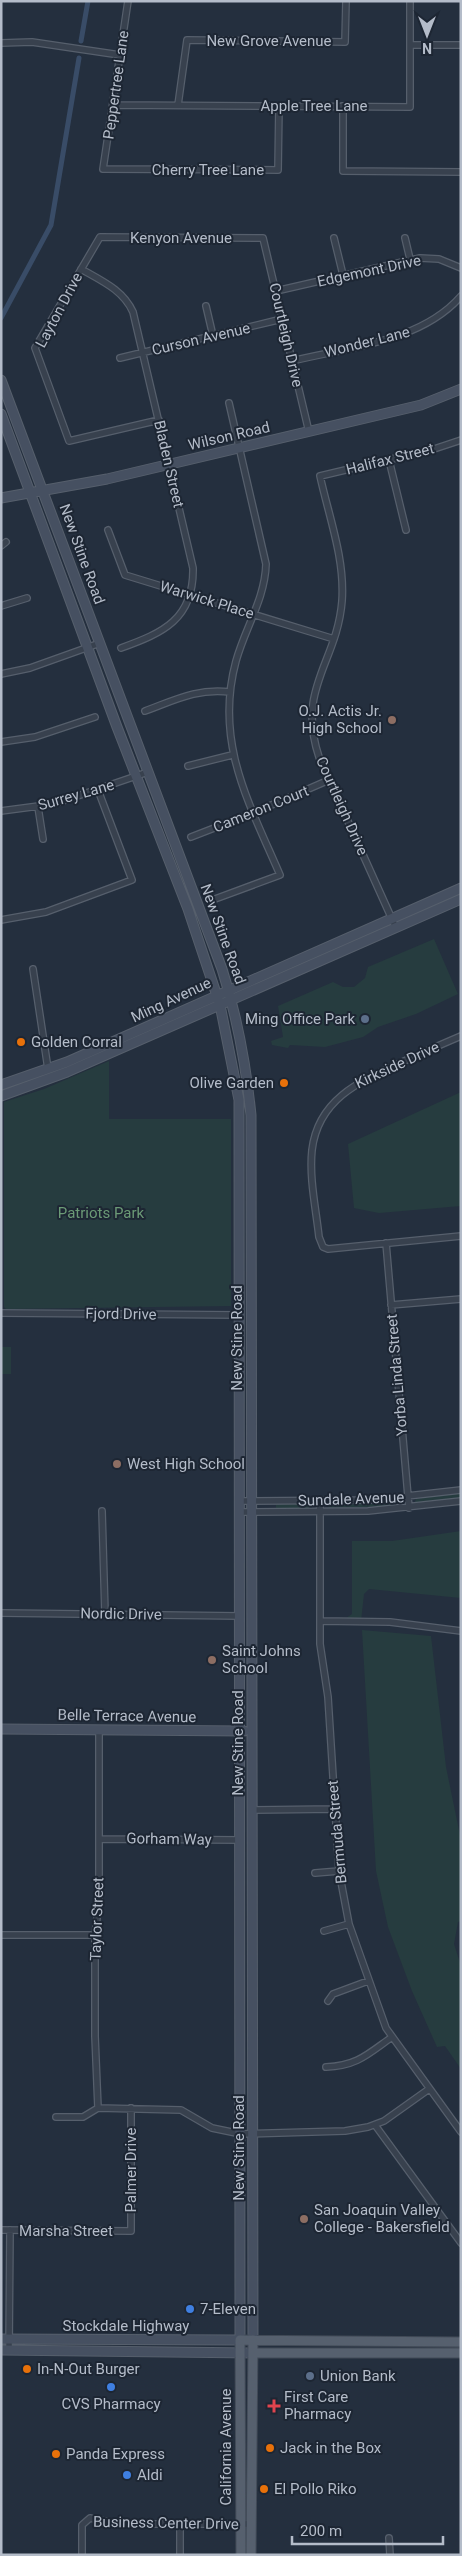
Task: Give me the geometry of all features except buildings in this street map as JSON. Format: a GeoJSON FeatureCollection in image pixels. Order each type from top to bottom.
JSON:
{"type":"FeatureCollection","features":[{"type":"Feature","properties":{"kind":"main road","name":"New Stine Road"},"geometry":{"type":"LineString","coordinates":[[1,380],[228,989],[246,1071],[251,1115],[253,2340]]}},
{"type":"Feature","properties":{"kind":"main road","name":"Wilson Road"},"geometry":{"type":"LineString","coordinates":[[1,498],[44,492],[170,465],[420,405],[461,389]]}},
{"type":"Feature","properties":{"kind":"main road","name":"New Stine Road"},"geometry":{"type":"LineString","coordinates":[[1,414],[188,909],[217,994],[231,1053],[240,1115],[240,2340]]}},
{"type":"Feature","properties":{"kind":"main road","name":"Ming Avenue"},"geometry":{"type":"LineString","coordinates":[[1,1085],[48,1069],[461,888]]}},
{"type":"Feature","properties":{"kind":"main road","name":"Ming Avenue"},"geometry":{"type":"LineString","coordinates":[[1,1096],[67,1072],[461,899]]}},
{"type":"Feature","properties":{"kind":"main road"},"geometry":{"type":"LineString","coordinates":[[1,1096],[44,1076],[48,1069]]}},
{"type":"Feature","properties":{"kind":"main road"},"geometry":{"type":"LineString","coordinates":[[240,1278],[244,1285],[246,1302],[251,1308]]}},
{"type":"Feature","properties":{"kind":"main road"},"geometry":{"type":"LineString","coordinates":[[240,1315],[246,1320],[246,1352],[251,1360]]}},
{"type":"Feature","properties":{"kind":"main road","name":"Belle Terrace Avenue"},"geometry":{"type":"LineString","coordinates":[[1,1728],[252,1731]]}},
{"type":"Feature","properties":{"kind":"main road"},"geometry":{"type":"LineString","coordinates":[[241,2245],[253,2245]]}},
{"type":"Feature","properties":{"kind":"main road","name":"Stockdale Highway"},"geometry":{"type":"LineString","coordinates":[[5,2339],[461,2342]]}},
{"type":"Feature","properties":{"kind":"main road"},"geometry":{"type":"LineString","coordinates":[[73,2351],[79,2347],[104,2345],[108,2340]]}},
{"type":"Feature","properties":{"kind":"main road","name":"California Avenue"},"geometry":{"type":"LineString","coordinates":[[240,2340],[241,2555]]}},
{"type":"Feature","properties":{"kind":"main road","name":"California Avenue"},"geometry":{"type":"LineString","coordinates":[[251,2555],[253,2340]]}},
{"type":"Feature","properties":{"kind":"main road","name":"Stockdale Highway"},"geometry":{"type":"LineString","coordinates":[[5,2350],[461,2353]]}},
{"type":"Feature","properties":{"kind":"street","name":"Peppertree Lane"},"geometry":{"type":"LineString","coordinates":[[103,169],[128,1]]}},
{"type":"Feature","properties":{"kind":"street","name":"New Grove Avenue"},"geometry":{"type":"LineString","coordinates":[[178,105],[188,40],[345,42],[346,1]]}},
{"type":"Feature","properties":{"kind":"street","name":"Apple Tree Lane"},"geometry":{"type":"LineString","coordinates":[[113,104],[410,107],[410,1]]}},
{"type":"Feature","properties":{"kind":"street"},"geometry":{"type":"LineString","coordinates":[[1,43],[32,42],[120,55]]}},
{"type":"Feature","properties":{"kind":"street"},"geometry":{"type":"LineString","coordinates":[[410,45],[461,45]]}},
{"type":"Feature","properties":{"kind":"street","name":"Cherry Tree Lane"},"geometry":{"type":"LineString","coordinates":[[103,169],[278,170],[278,106]]}},
{"type":"Feature","properties":{"kind":"street"},"geometry":{"type":"LineString","coordinates":[[343,106],[343,171],[461,172]]}},
{"type":"Feature","properties":{"kind":"street","name":"Kenyon Avenue"},"geometry":{"type":"LineString","coordinates":[[100,237],[263,238]]}},
{"type":"Feature","properties":{"kind":"street","name":"Layton Drive"},"geometry":{"type":"LineString","coordinates":[[100,237],[35,348],[69,441],[159,420]]}},
{"type":"Feature","properties":{"kind":"street","name":"Courtleigh Drive"},"geometry":{"type":"LineString","coordinates":[[263,238],[309,432]]}},
{"type":"Feature","properties":{"kind":"street"},"geometry":{"type":"LineString","coordinates":[[334,238],[343,275]]}},
{"type":"Feature","properties":{"kind":"street"},"geometry":{"type":"LineString","coordinates":[[405,238],[410,259]]}},
{"type":"Feature","properties":{"kind":"street","name":"Edgemont Drive"},"geometry":{"type":"LineString","coordinates":[[276,291],[410,259],[439,259],[461,268]]}},
{"type":"Feature","properties":{"kind":"street","name":"Bladen Street"},"geometry":{"type":"LineString","coordinates":[[81,269],[116,289],[127,300],[133,312],[192,560],[193,578],[190,595],[182,612],[169,626],[153,636],[121,648]]}},
{"type":"Feature","properties":{"kind":"street","name":"Wonder Lane"},"geometry":{"type":"LineString","coordinates":[[292,361],[412,331],[439,317],[461,296]]}},
{"type":"Feature","properties":{"kind":"street"},"geometry":{"type":"LineString","coordinates":[[206,306],[213,336]]}},
{"type":"Feature","properties":{"kind":"street","name":"Curson Avenue"},"geometry":{"type":"LineString","coordinates":[[120,358],[282,319]]}},
{"type":"Feature","properties":{"kind":"street"},"geometry":{"type":"LineString","coordinates":[[215,899],[280,875],[240,781],[232,755],[229,723],[230,692],[236,660],[255,615],[264,583],[266,564],[229,403]]}},
{"type":"Feature","properties":{"kind":"street","name":"Halifax Street"},"geometry":{"type":"LineString","coordinates":[[320,476],[434,449],[461,440]]}},
{"type":"Feature","properties":{"kind":"street"},"geometry":{"type":"LineString","coordinates":[[389,460],[406,530]]}},
{"type":"Feature","properties":{"kind":"street","name":"Courtleigh Drive"},"geometry":{"type":"LineString","coordinates":[[320,476],[341,572],[341,606],[334,639],[316,685],[312,711],[316,747],[396,928]]}},
{"type":"Feature","properties":{"kind":"street","name":"Warwick Place"},"geometry":{"type":"LineString","coordinates":[[108,530],[125,574],[334,639]]}},
{"type":"Feature","properties":{"kind":"street"},"geometry":{"type":"LineString","coordinates":[[1,606],[27,598]]}},
{"type":"Feature","properties":{"kind":"street"},"geometry":{"type":"LineString","coordinates":[[1,674],[30,668],[100,643]]}},
{"type":"Feature","properties":{"kind":"street"},"geometry":{"type":"LineString","coordinates":[[144,711],[197,692],[212,690],[230,692]]}},
{"type":"Feature","properties":{"kind":"street"},"geometry":{"type":"LineString","coordinates":[[1,742],[35,737],[95,717]]}},
{"type":"Feature","properties":{"kind":"street"},"geometry":{"type":"LineString","coordinates":[[188,766],[232,755]]}},
{"type":"Feature","properties":{"kind":"street","name":"Surrey Lane"},"geometry":{"type":"LineString","coordinates":[[1,811],[38,807],[98,790],[148,772]]}},
{"type":"Feature","properties":{"kind":"street","name":"Cameron Court"},"geometry":{"type":"LineString","coordinates":[[192,837],[329,780]]}},
{"type":"Feature","properties":{"kind":"street"},"geometry":{"type":"LineString","coordinates":[[1,920],[46,912],[132,880],[98,790]]}},
{"type":"Feature","properties":{"kind":"street"},"geometry":{"type":"LineString","coordinates":[[38,807],[43,839]]}},
{"type":"Feature","properties":{"kind":"street"},"geometry":{"type":"LineString","coordinates":[[33,969],[48,1069]]}},
{"type":"Feature","properties":{"kind":"street","name":"Kirkside Drive"},"geometry":{"type":"LineString","coordinates":[[386,1243],[328,1249],[320,1243],[312,1151],[316,1132],[325,1113],[338,1096],[354,1084],[461,1036]]}},
{"type":"Feature","properties":{"kind":"street"},"geometry":{"type":"LineString","coordinates":[[386,1243],[461,1236]]}},
{"type":"Feature","properties":{"kind":"street","name":"Yorba Linda Street"},"geometry":{"type":"LineString","coordinates":[[386,1243],[409,1508]]}},
{"type":"Feature","properties":{"kind":"street"},"geometry":{"type":"LineString","coordinates":[[391,1305],[461,1299]]}},
{"type":"Feature","properties":{"kind":"street","name":"Fjord Drive"},"geometry":{"type":"LineString","coordinates":[[1,1313],[240,1315]]}},
{"type":"Feature","properties":{"kind":"street","name":"Sundale Avenue"},"geometry":{"type":"LineString","coordinates":[[240,1501],[408,1497],[461,1490]]}},
{"type":"Feature","properties":{"kind":"street","name":"Bermuda Street"},"geometry":{"type":"LineString","coordinates":[[320,1500],[320,1644],[328,1697],[339,1871],[349,1924],[368,1981],[392,2037],[461,2132]]}},
{"type":"Feature","properties":{"kind":"street","name":"Sundale Avenue"},"geometry":{"type":"LineString","coordinates":[[241,1512],[409,1508],[461,1501]]}},
{"type":"Feature","properties":{"kind":"street"},"geometry":{"type":"LineString","coordinates":[[102,1511],[105,1613]]}},
{"type":"Feature","properties":{"kind":"street","name":"Nordic Drive"},"geometry":{"type":"LineString","coordinates":[[1,1613],[240,1616]]}},
{"type":"Feature","properties":{"kind":"street"},"geometry":{"type":"LineString","coordinates":[[320,1621],[390,1622],[461,1631]]}},
{"type":"Feature","properties":{"kind":"street","name":"Taylor Street"},"geometry":{"type":"LineString","coordinates":[[98,2108],[95,2036],[95,1935],[99,1901],[99,1729]]}},
{"type":"Feature","properties":{"kind":"street"},"geometry":{"type":"LineString","coordinates":[[252,1810],[335,1809]]}},
{"type":"Feature","properties":{"kind":"street","name":"Gorham Way"},"geometry":{"type":"LineString","coordinates":[[99,1839],[240,1840]]}},
{"type":"Feature","properties":{"kind":"street"},"geometry":{"type":"LineString","coordinates":[[315,1873],[339,1871]]}},
{"type":"Feature","properties":{"kind":"street"},"geometry":{"type":"LineString","coordinates":[[324,1931],[349,1924]]}},
{"type":"Feature","properties":{"kind":"street"},"geometry":{"type":"LineString","coordinates":[[1,1935],[95,1935]]}},
{"type":"Feature","properties":{"kind":"street"},"geometry":{"type":"LineString","coordinates":[[328,2001],[334,1994],[368,1981]]}},
{"type":"Feature","properties":{"kind":"street"},"geometry":{"type":"LineString","coordinates":[[326,2067],[343,2067],[355,2063],[392,2037]]}},
{"type":"Feature","properties":{"kind":"street"},"geometry":{"type":"LineString","coordinates":[[56,2117],[83,2117],[98,2108],[181,2110],[212,2128],[241,2134],[252,2132],[346,2131],[375,2125],[392,2116],[429,2089]]}},
{"type":"Feature","properties":{"kind":"street","name":"Palmer Drive"},"geometry":{"type":"LineString","coordinates":[[131,2108],[132,2231]]}},
{"type":"Feature","properties":{"kind":"street"},"geometry":{"type":"LineString","coordinates":[[375,2125],[461,2243]]}},
{"type":"Feature","properties":{"kind":"street","name":"Marsha Street"},"geometry":{"type":"LineString","coordinates":[[1,2230],[132,2231]]}},
{"type":"Feature","properties":{"kind":"street"},"geometry":{"type":"LineString","coordinates":[[5,2350],[10,2230]]}},
{"type":"Feature","properties":{"kind":"street","name":"Business Center Drive"},"geometry":{"type":"LineString","coordinates":[[82,2555],[82,2525],[90,2518],[117,2524],[252,2524]]}},
{"type":"Feature","properties":{"kind":"street"},"geometry":{"type":"LineString","coordinates":[[180,2524],[180,2555]]}},
{"type":"Feature","properties":{"kind":"street"},"geometry":{"type":"LineString","coordinates":[[388,2538],[390,2555]]}},
{"type":"Feature","properties":{"kind":"green space"},"geometry":{"type":"Polygon","coordinates":[[[434,939],[458,994],[416,1014],[378,1027],[363,1037],[325,1047],[290,1045],[288,1048],[272,1045],[271,1041],[283,1037],[278,1006],[333,982],[343,987],[354,987],[365,978],[368,967],[434,939]]]}},
{"type":"Feature","properties":{"kind":"green space","name":"Patriots Park"},"geometry":{"type":"Polygon","coordinates":[[[109,1061],[109,1119],[231,1119],[231,1306],[6,1309],[4,1307],[4,1102],[44,1089],[109,1061]]]}},
{"type":"Feature","properties":{"kind":"green space"},"geometry":{"type":"Polygon","coordinates":[[[461,1092],[461,1206],[379,1213],[354,1208],[348,1144],[461,1092]]]}},
{"type":"Feature","properties":{"kind":"green space"},"geometry":{"type":"Polygon","coordinates":[[[1,1347],[11,1347],[11,1374],[1,1374],[1,1347]]]}},
{"type":"Feature","properties":{"kind":"green space"},"geometry":{"type":"Polygon","coordinates":[[[461,1493],[461,1498],[415,1502],[416,1499],[461,1493]]]}},
{"type":"Feature","properties":{"kind":"green space"},"geometry":{"type":"Polygon","coordinates":[[[400,1501],[402,1503],[399,1506],[329,1508],[327,1506],[329,1503],[400,1501]]]}},
{"type":"Feature","properties":{"kind":"green space"},"geometry":{"type":"Polygon","coordinates":[[[276,1503],[311,1503],[313,1505],[312,1508],[276,1508],[276,1503]]]}},
{"type":"Feature","properties":{"kind":"green space"},"geometry":{"type":"Polygon","coordinates":[[[461,1531],[461,1598],[369,1589],[364,1594],[361,1621],[342,1621],[352,1614],[352,1541],[392,1541],[461,1531]]]}},
{"type":"Feature","properties":{"kind":"green space"},"geometry":{"type":"Polygon","coordinates":[[[362,1630],[431,1636],[446,1767],[461,1840],[461,1921],[458,1922],[454,1944],[461,1966],[461,2069],[445,2046],[437,2047],[412,1991],[388,1927],[376,1871],[362,1630]]]}},
{"type":"Feature","properties":{"kind":"waterway"},"geometry":{"type":"LineString","coordinates":[[81,41],[88,1]]}},
{"type":"Feature","properties":{"kind":"waterway"},"geometry":{"type":"LineString","coordinates":[[1,318],[51,225],[79,58]]}},
{"type":"Feature","properties":{"kind":"place","name":"O.J. Actis Jr. High School"},"geometry":{"type":"Point","coordinates":[392,720]}},
{"type":"Feature","properties":{"kind":"place","name":"Ming Office Park"},"geometry":{"type":"Point","coordinates":[365,1019]}},
{"type":"Feature","properties":{"kind":"place","name":"Golden Corral"},"geometry":{"type":"Point","coordinates":[21,1042]}},
{"type":"Feature","properties":{"kind":"place","name":"Olive Garden"},"geometry":{"type":"Point","coordinates":[284,1083]}},
{"type":"Feature","properties":{"kind":"place","name":"West High School"},"geometry":{"type":"Point","coordinates":[117,1464]}},
{"type":"Feature","properties":{"kind":"place","name":"Saint Johns School"},"geometry":{"type":"Point","coordinates":[212,1660]}},
{"type":"Feature","properties":{"kind":"place","name":"San Joaquin Valley College - Bakersfield"},"geometry":{"type":"Point","coordinates":[304,2219]}},
{"type":"Feature","properties":{"kind":"place","name":"7-Eleven"},"geometry":{"type":"Point","coordinates":[190,2309]}},
{"type":"Feature","properties":{"kind":"place","name":"In-N-Out Burger"},"geometry":{"type":"Point","coordinates":[27,2369]}},
{"type":"Feature","properties":{"kind":"place","name":"Union Bank"},"geometry":{"type":"Point","coordinates":[310,2376]}},
{"type":"Feature","properties":{"kind":"place","name":"CVS Pharmacy"},"geometry":{"type":"Point","coordinates":[111,2387]}},
{"type":"Feature","properties":{"kind":"place","name":"First Care Pharmacy"},"geometry":{"type":"Point","coordinates":[274,2406]}},
{"type":"Feature","properties":{"kind":"place","name":"Jack in the Box"},"geometry":{"type":"Point","coordinates":[270,2448]}},
{"type":"Feature","properties":{"kind":"place","name":"Panda Express"},"geometry":{"type":"Point","coordinates":[56,2454]}},
{"type":"Feature","properties":{"kind":"place","name":"Aldi"},"geometry":{"type":"Point","coordinates":[127,2475]}},
{"type":"Feature","properties":{"kind":"place","name":"El Pollo Riko"},"geometry":{"type":"Point","coordinates":[264,2489]}}]}
